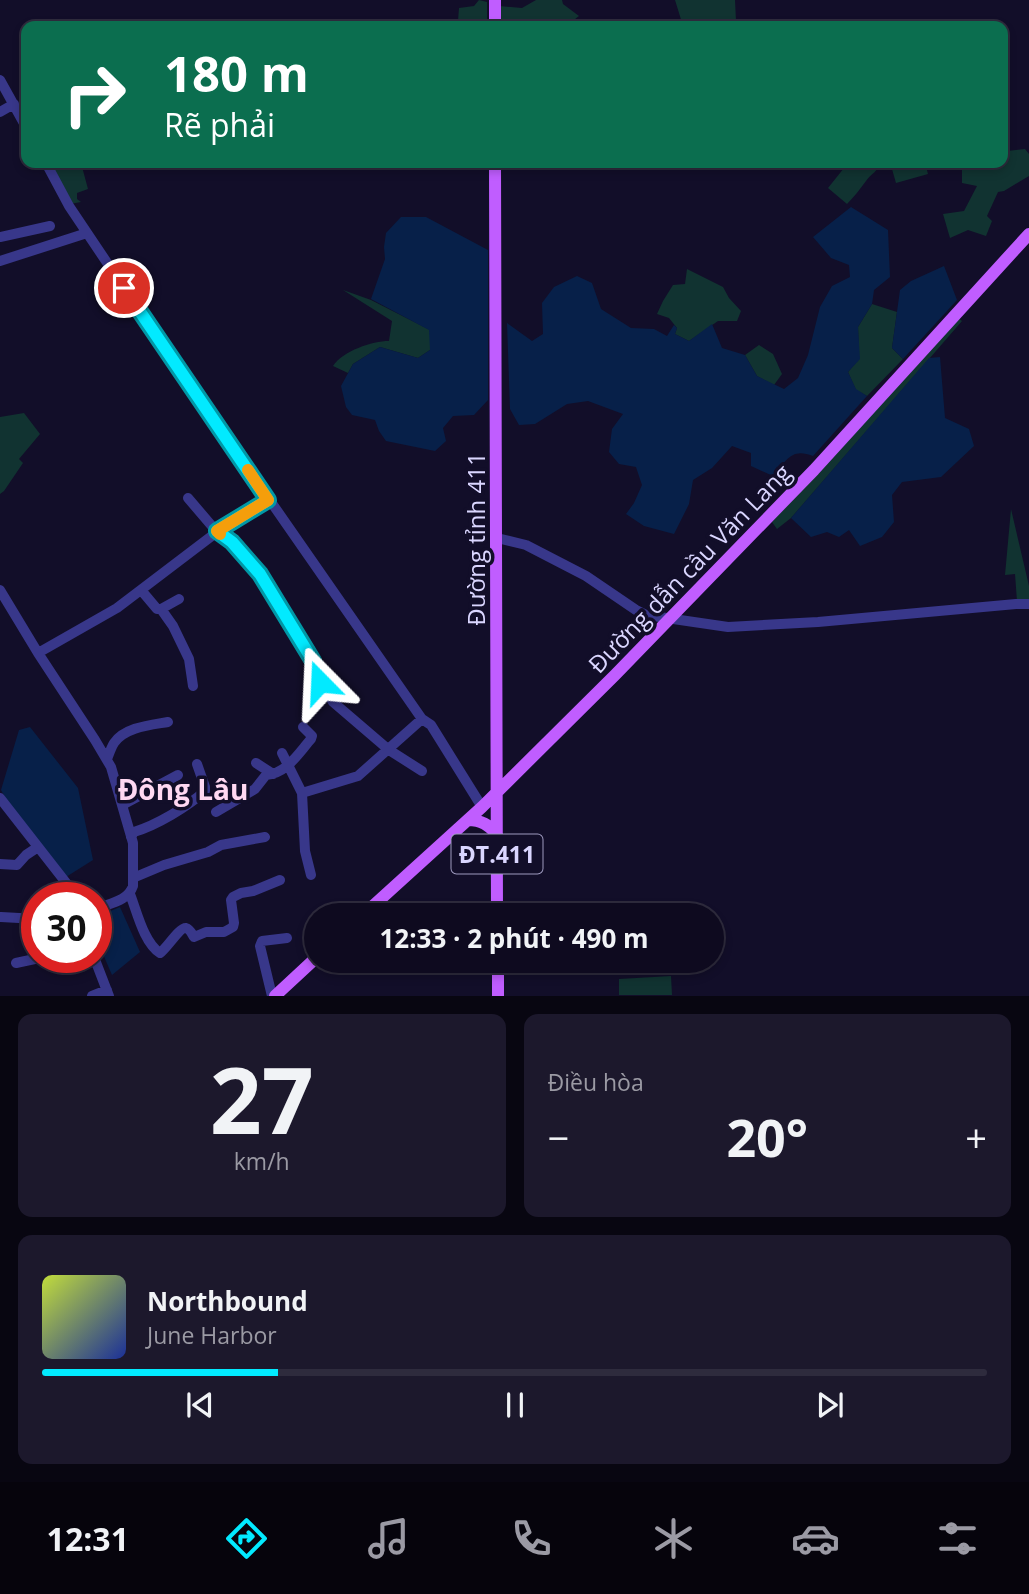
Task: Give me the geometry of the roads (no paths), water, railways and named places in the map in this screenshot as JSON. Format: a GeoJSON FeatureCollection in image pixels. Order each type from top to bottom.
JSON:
{"type":"FeatureCollection","features":[{"type":"Feature","properties":{"kind":"main road"},"geometry":{"type":"LineString","coordinates":[[495,0],[495,21]]}},
{"type":"Feature","properties":{"kind":"main road","name":"Đường tỉnh 411"},"geometry":{"type":"LineString","coordinates":[[495,168],[497,903]]}},
{"type":"Feature","properties":{"kind":"main road","name":"Đường dẫn cầu Văn Lang"},"geometry":{"type":"LineString","coordinates":[[376,903],[482,807],[670,618],[814,470],[1029,233]]}},
{"type":"Feature","properties":{"kind":"main road"},"geometry":{"type":"LineString","coordinates":[[496,757],[507,765],[522,766]]}},
{"type":"Feature","properties":{"kind":"main road"},"geometry":{"type":"LineString","coordinates":[[468,820],[483,822],[497,834]]}},
{"type":"Feature","properties":{"kind":"main road"},"geometry":{"type":"LineString","coordinates":[[273,996],[304,969]]}},
{"type":"Feature","properties":{"kind":"main road"},"geometry":{"type":"LineString","coordinates":[[498,973],[498,996]]}},
{"type":"Feature","properties":{"kind":"street"},"geometry":{"type":"LineString","coordinates":[[0,80],[21,117]]}},
{"type":"Feature","properties":{"kind":"street"},"geometry":{"type":"LineString","coordinates":[[0,113],[14,104]]}},
{"type":"Feature","properties":{"kind":"street"},"geometry":{"type":"LineString","coordinates":[[49,168],[69,206],[268,500],[422,719],[431,725],[482,807]]}},
{"type":"Feature","properties":{"kind":"street"},"geometry":{"type":"LineString","coordinates":[[0,237],[50,226]]}},
{"type":"Feature","properties":{"kind":"street"},"geometry":{"type":"LineString","coordinates":[[0,261],[87,233]]}},
{"type":"Feature","properties":{"kind":"street"},"geometry":{"type":"LineString","coordinates":[[188,498],[260,574],[313,661],[320,682],[333,702],[389,750],[422,771]]}},
{"type":"Feature","properties":{"kind":"street"},"geometry":{"type":"LineString","coordinates":[[38,653],[117,608],[217,531],[268,500]]}},
{"type":"Feature","properties":{"kind":"street"},"geometry":{"type":"LineString","coordinates":[[497,538],[526,545],[586,576],[646,615],[728,627],[1029,604]]}},
{"type":"Feature","properties":{"kind":"street"},"geometry":{"type":"LineString","coordinates":[[0,590],[107,759],[131,837],[134,856],[133,886],[130,894],[112,902]]}},
{"type":"Feature","properties":{"kind":"street"},"geometry":{"type":"LineString","coordinates":[[141,590],[157,609],[161,609],[173,626],[189,659],[193,686]]}},
{"type":"Feature","properties":{"kind":"street"},"geometry":{"type":"LineString","coordinates":[[161,609],[178,599]]}},
{"type":"Feature","properties":{"kind":"street"},"geometry":{"type":"LineString","coordinates":[[302,793],[358,776],[422,719]]}},
{"type":"Feature","properties":{"kind":"street"},"geometry":{"type":"LineString","coordinates":[[107,759],[115,742],[123,734],[168,722]]}},
{"type":"Feature","properties":{"kind":"street"},"geometry":{"type":"LineString","coordinates":[[216,812],[256,789],[266,775],[274,775],[288,765],[311,739],[312,736],[303,727]]}},
{"type":"Feature","properties":{"kind":"street"},"geometry":{"type":"LineString","coordinates":[[282,753],[302,793],[305,851],[311,875]]}},
{"type":"Feature","properties":{"kind":"street"},"geometry":{"type":"LineString","coordinates":[[257,763],[274,775]]}},
{"type":"Feature","properties":{"kind":"street"},"geometry":{"type":"LineString","coordinates":[[131,837],[134,832],[168,816],[205,792],[197,764]]}},
{"type":"Feature","properties":{"kind":"street"},"geometry":{"type":"LineString","coordinates":[[122,805],[178,775]]}},
{"type":"Feature","properties":{"kind":"street"},"geometry":{"type":"LineString","coordinates":[[0,799],[65,882]]}},
{"type":"Feature","properties":{"kind":"street"},"geometry":{"type":"LineString","coordinates":[[133,878],[164,864],[208,852],[221,845],[265,837]]}},
{"type":"Feature","properties":{"kind":"street"},"geometry":{"type":"LineString","coordinates":[[0,864],[17,865],[38,847]]}},
{"type":"Feature","properties":{"kind":"street"},"geometry":{"type":"LineString","coordinates":[[130,894],[149,943],[160,953],[166,950],[184,928],[194,937],[206,932],[224,932],[233,927],[233,897],[280,880]]}},
{"type":"Feature","properties":{"kind":"street"},"geometry":{"type":"LineString","coordinates":[[1,917],[21,918]]}},
{"type":"Feature","properties":{"kind":"street"},"geometry":{"type":"LineString","coordinates":[[273,996],[260,946],[262,941],[287,938]]}},
{"type":"Feature","properties":{"kind":"street"},"geometry":{"type":"LineString","coordinates":[[16,963],[21,962]]}},
{"type":"Feature","properties":{"kind":"street"},"geometry":{"type":"LineString","coordinates":[[92,996],[108,993],[100,973]]}},
{"type":"Feature","properties":{"kind":"water"},"geometry":{"type":"Polygon","coordinates":[[[851,207],[888,230],[890,277],[874,290],[872,304],[858,327],[860,359],[848,372],[856,389],[867,396],[813,456],[794,454],[773,476],[751,466],[751,453],[732,446],[712,468],[693,480],[689,504],[674,534],[644,526],[626,514],[642,485],[636,467],[619,464],[609,452],[612,429],[623,414],[588,401],[567,404],[535,424],[519,425],[510,409],[507,323],[532,341],[543,334],[542,303],[554,287],[577,276],[592,283],[601,309],[631,328],[654,329],[667,336],[674,325],[677,328],[675,334],[689,341],[712,324],[722,348],[745,355],[757,376],[784,389],[798,378],[808,355],[820,307],[832,286],[850,277],[849,265],[831,258],[813,237],[851,207]]]}},
{"type":"Feature","properties":{"kind":"water"},"geometry":{"type":"Polygon","coordinates":[[[401,217],[426,217],[488,250],[488,400],[474,415],[453,416],[443,428],[446,441],[435,451],[386,441],[375,420],[352,415],[346,407],[341,386],[353,364],[380,347],[418,358],[430,350],[429,330],[371,299],[385,259],[386,233],[401,217]]]}},
{"type":"Feature","properties":{"kind":"water"},"geometry":{"type":"Polygon","coordinates":[[[944,266],[957,300],[903,359],[892,348],[900,290],[911,281],[944,266]]]}},
{"type":"Feature","properties":{"kind":"water"},"geometry":{"type":"Polygon","coordinates":[[[940,357],[945,418],[969,429],[974,446],[941,477],[902,482],[892,495],[894,522],[882,537],[860,546],[849,530],[839,537],[827,532],[811,537],[791,518],[929,358],[940,357]]]}},
{"type":"Feature","properties":{"kind":"water"},"geometry":{"type":"Polygon","coordinates":[[[30,727],[78,788],[93,860],[66,877],[1,790],[19,730],[30,727]]]}},
{"type":"Feature","properties":{"kind":"water"},"geometry":{"type":"Polygon","coordinates":[[[120,907],[140,952],[112,975],[111,973],[112,910],[120,907]]]}},
{"type":"Feature","properties":{"kind":"district","name":"Đông Lâu"},"geometry":{"type":"Point","coordinates":[183,789]}}]}
